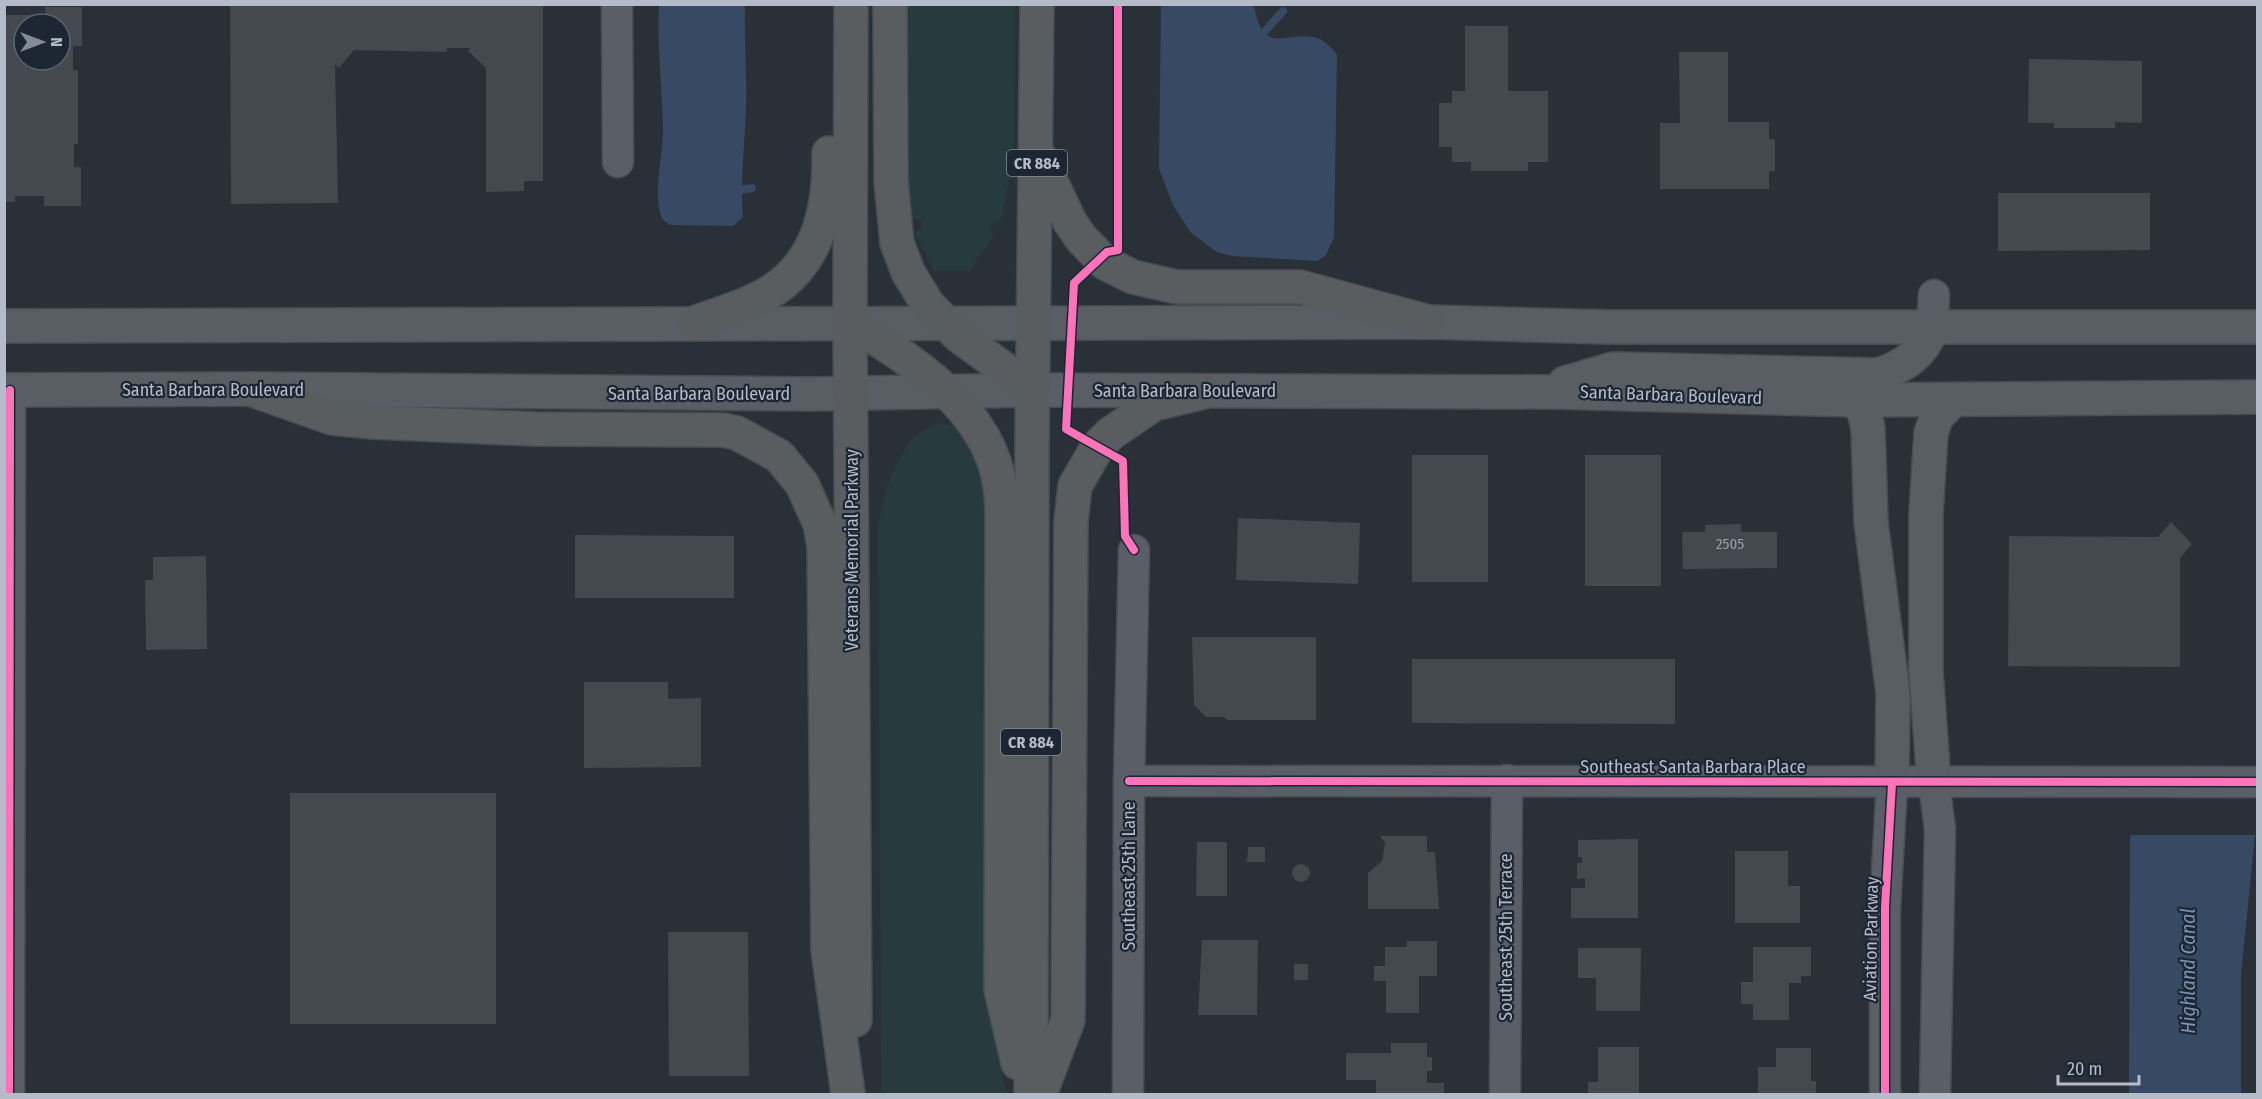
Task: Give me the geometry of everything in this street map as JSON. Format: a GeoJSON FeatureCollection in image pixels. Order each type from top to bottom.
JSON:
{"type":"FeatureCollection","features":[{"type":"Feature","properties":{"kind":"highway"},"geometry":{"type":"LineString","coordinates":[[694,323],[768,294],[796,269],[820,233],[830,187],[828,4]]}},
{"type":"Feature","properties":{"kind":"highway","name":"Veterans Memorial Parkway"},"geometry":{"type":"LineString","coordinates":[[851,4],[850,321],[857,1095]]}},
{"type":"Feature","properties":{"kind":"highway"},"geometry":{"type":"LineString","coordinates":[[890,4],[893,222],[897,243],[908,272],[928,305],[959,336],[1033,390]]}},
{"type":"Feature","properties":{"kind":"highway","name":"CR 884"},"geometry":{"type":"LineString","coordinates":[[1030,1095],[1037,4]]}},
{"type":"Feature","properties":{"kind":"highway"},"geometry":{"type":"LineString","coordinates":[[1037,151],[1070,222],[1081,238],[1105,262],[1133,277],[1177,287],[1300,287],[1429,321]]}},
{"type":"Feature","properties":{"kind":"highway"},"geometry":{"type":"LineString","coordinates":[[850,321],[905,358],[961,406],[981,432],[1000,484],[1002,523],[1001,990],[1025,1095]]}},
{"type":"Feature","properties":{"kind":"highway"},"geometry":{"type":"LineString","coordinates":[[250,389],[332,418],[373,422],[535,429],[723,430],[769,449],[787,465],[802,484],[812,503],[824,547],[828,950],[848,1095]]}},
{"type":"Feature","properties":{"kind":"highway"},"geometry":{"type":"LineString","coordinates":[[1040,1095],[1068,1020],[1071,520],[1075,486],[1098,446],[1133,416],[1154,404],[1204,392]]}},
{"type":"Feature","properties":{"kind":"main road"},"geometry":{"type":"LineString","coordinates":[[4,326],[850,321],[1429,321],[1609,327],[2258,327]]}},
{"type":"Feature","properties":{"kind":"main road"},"geometry":{"type":"LineString","coordinates":[[1535,392],[1613,369],[1879,375],[1902,366],[1920,351],[1932,328]]}},
{"type":"Feature","properties":{"kind":"main road","name":"Santa Barbara Boulevard"},"geometry":{"type":"LineString","coordinates":[[7,390],[250,389],[851,393],[1033,390],[1535,392],[1857,400],[2258,397]]}},
{"type":"Feature","properties":{"kind":"main road","name":"Aviation Parkway"},"geometry":{"type":"LineString","coordinates":[[1857,400],[1865,414],[1868,429],[1871,522],[1893,693],[1892,783]]}},
{"type":"Feature","properties":{"kind":"main road"},"geometry":{"type":"LineString","coordinates":[[1934,783],[1926,672],[1926,513],[1931,433],[1937,416],[1953,400]]}},
{"type":"Feature","properties":{"kind":"street"},"geometry":{"type":"LineString","coordinates":[[617,4],[618,162]]}},
{"type":"Feature","properties":{"kind":"street"},"geometry":{"type":"LineString","coordinates":[[1932,328],[1934,296]]}},
{"type":"Feature","properties":{"kind":"street"},"geometry":{"type":"LineString","coordinates":[[7,390],[9,1095]]}},
{"type":"Feature","properties":{"kind":"street","name":"Southeast 25th Lane"},"geometry":{"type":"LineString","coordinates":[[1128,1095],[1129,781],[1134,550]]}},
{"type":"Feature","properties":{"kind":"street","name":"Southeast 25th Terrace"},"geometry":{"type":"LineString","coordinates":[[1505,1095],[1507,780]]}},
{"type":"Feature","properties":{"kind":"street","name":"Southeast Santa Barbara Place"},"geometry":{"type":"LineString","coordinates":[[1129,781],[2258,782]]}},
{"type":"Feature","properties":{"kind":"street","name":"Aviation Parkway"},"geometry":{"type":"LineString","coordinates":[[1885,1095],[1885,908],[1892,783]]}},
{"type":"Feature","properties":{"kind":"street"},"geometry":{"type":"LineString","coordinates":[[1934,783],[1941,829],[1935,1095]]}},
{"type":"Feature","properties":{"kind":"green space"},"geometry":{"type":"Polygon","coordinates":[[[905,5],[1015,5],[1014,157],[1001,220],[991,224],[990,228],[994,235],[969,271],[934,271],[915,232],[921,228],[921,221],[910,218],[905,182],[905,5]]]}},
{"type":"Feature","properties":{"kind":"green space"},"geometry":{"type":"Polygon","coordinates":[[[942,423],[952,426],[968,442],[986,499],[986,985],[1006,1094],[881,1094],[878,530],[889,482],[904,450],[927,428],[942,423]]]}},
{"type":"Feature","properties":{"kind":"water"},"geometry":{"type":"Polygon","coordinates":[[[659,5],[745,5],[746,93],[742,175],[743,217],[733,226],[671,225],[664,220],[661,214],[658,202],[663,139],[659,5]]]}},
{"type":"Feature","properties":{"kind":"water"},"geometry":{"type":"Polygon","coordinates":[[[1161,5],[1254,5],[1258,21],[1263,31],[1269,36],[1318,38],[1337,54],[1334,237],[1326,255],[1317,261],[1232,256],[1217,252],[1191,233],[1173,205],[1159,169],[1161,5]]]}},
{"type":"Feature","properties":{"kind":"water","name":"Highland Canal"},"geometry":{"type":"Polygon","coordinates":[[[2130,835],[2255,835],[2241,975],[2241,1094],[2129,1094],[2130,835]]]}},
{"type":"Feature","properties":{"kind":"building"},"geometry":{"type":"Polygon","coordinates":[[[230,5],[543,5],[543,181],[524,181],[524,191],[486,192],[486,68],[468,51],[470,48],[447,48],[447,52],[354,50],[339,68],[335,65],[338,203],[231,204],[230,5]]]}},
{"type":"Feature","properties":{"kind":"building"},"geometry":{"type":"Polygon","coordinates":[[[45,7],[82,7],[82,46],[73,46],[73,70],[78,70],[78,144],[74,144],[74,167],[81,167],[81,206],[44,206],[44,196],[15,196],[15,202],[4,202],[4,15],[12,15],[12,72],[72,72],[72,12],[45,12],[45,7]]]}},
{"type":"Feature","properties":{"kind":"building"},"geometry":{"type":"Polygon","coordinates":[[[1465,26],[1508,26],[1508,91],[1548,91],[1548,162],[1528,162],[1528,171],[1471,171],[1471,162],[1452,162],[1452,147],[1439,147],[1439,103],[1452,103],[1452,91],[1465,91],[1465,26]]]}},
{"type":"Feature","properties":{"kind":"building"},"geometry":{"type":"Polygon","coordinates":[[[1679,52],[1728,52],[1728,122],[1769,122],[1769,139],[1775,139],[1775,171],[1769,171],[1769,189],[1660,189],[1660,123],[1680,123],[1679,52]]]}},
{"type":"Feature","properties":{"kind":"building"},"geometry":{"type":"Polygon","coordinates":[[[2029,59],[2142,61],[2142,123],[2115,122],[2115,128],[2054,128],[2054,123],[2028,123],[2029,59]]]}},
{"type":"Feature","properties":{"kind":"building"},"geometry":{"type":"Polygon","coordinates":[[[1998,193],[2150,193],[2150,250],[1998,251],[1998,193]]]}},
{"type":"Feature","properties":{"kind":"building"},"geometry":{"type":"Polygon","coordinates":[[[1412,455],[1488,455],[1488,582],[1412,582],[1412,455]]]}},
{"type":"Feature","properties":{"kind":"building"},"geometry":{"type":"Polygon","coordinates":[[[1585,455],[1661,455],[1661,586],[1585,586],[1585,455]]]}},
{"type":"Feature","properties":{"kind":"building"},"geometry":{"type":"Polygon","coordinates":[[[1238,518],[1360,523],[1358,584],[1236,580],[1238,518]]]}},
{"type":"Feature","properties":{"kind":"building"},"geometry":{"type":"Polygon","coordinates":[[[2171,522],[2192,544],[2180,558],[2180,667],[2008,666],[2009,536],[2158,537],[2171,522]]]}},
{"type":"Feature","properties":{"kind":"building"},"geometry":{"type":"Polygon","coordinates":[[[1741,524],[1741,532],[1777,532],[1777,568],[1683,569],[1682,532],[1705,532],[1705,525],[1741,524]]]}},
{"type":"Feature","properties":{"kind":"building"},"geometry":{"type":"Polygon","coordinates":[[[575,535],[734,536],[734,598],[575,598],[575,535]]]}},
{"type":"Feature","properties":{"kind":"building"},"geometry":{"type":"Polygon","coordinates":[[[206,556],[207,649],[146,650],[145,580],[153,580],[153,557],[206,556]]]}},
{"type":"Feature","properties":{"kind":"building"},"geometry":{"type":"Polygon","coordinates":[[[1192,637],[1316,637],[1316,720],[1227,720],[1224,717],[1206,717],[1194,705],[1192,637]]]}},
{"type":"Feature","properties":{"kind":"building"},"geometry":{"type":"Polygon","coordinates":[[[1412,659],[1675,659],[1675,724],[1412,723],[1412,659]]]}},
{"type":"Feature","properties":{"kind":"building"},"geometry":{"type":"Polygon","coordinates":[[[584,682],[668,682],[668,699],[701,698],[701,767],[584,768],[584,682]]]}},
{"type":"Feature","properties":{"kind":"building"},"geometry":{"type":"Polygon","coordinates":[[[290,793],[496,793],[496,1024],[290,1024],[290,793]]]}},
{"type":"Feature","properties":{"kind":"building"},"geometry":{"type":"Polygon","coordinates":[[[1380,836],[1427,836],[1427,852],[1435,852],[1439,909],[1368,909],[1368,873],[1382,861],[1384,850],[1385,842],[1380,836]]]}},
{"type":"Feature","properties":{"kind":"building"},"geometry":{"type":"Polygon","coordinates":[[[1638,839],[1638,918],[1571,918],[1571,888],[1585,888],[1585,878],[1577,879],[1577,863],[1582,863],[1582,857],[1578,857],[1578,840],[1638,839]]]}},
{"type":"Feature","properties":{"kind":"building"},"geometry":{"type":"Polygon","coordinates":[[[1197,842],[1227,842],[1227,896],[1196,896],[1197,842]]]}},
{"type":"Feature","properties":{"kind":"building"},"geometry":{"type":"Polygon","coordinates":[[[1248,847],[1265,847],[1265,862],[1247,862],[1248,847]]]}},
{"type":"Feature","properties":{"kind":"building"},"geometry":{"type":"Polygon","coordinates":[[[1735,851],[1788,851],[1788,886],[1800,886],[1800,923],[1735,923],[1735,851]]]}},
{"type":"Feature","properties":{"kind":"building"},"geometry":{"type":"Polygon","coordinates":[[[1301,864],[1307,867],[1310,873],[1307,879],[1301,882],[1295,879],[1292,873],[1295,867],[1301,864]]]}},
{"type":"Feature","properties":{"kind":"building"},"geometry":{"type":"Polygon","coordinates":[[[668,932],[748,932],[749,1076],[669,1076],[668,932]]]}},
{"type":"Feature","properties":{"kind":"building"},"geometry":{"type":"Polygon","coordinates":[[[1202,940],[1258,940],[1257,1015],[1198,1015],[1202,940]]]}},
{"type":"Feature","properties":{"kind":"building"},"geometry":{"type":"Polygon","coordinates":[[[1407,941],[1437,941],[1437,976],[1419,976],[1419,1013],[1386,1013],[1386,981],[1374,981],[1374,966],[1385,966],[1385,947],[1407,947],[1407,941]]]}},
{"type":"Feature","properties":{"kind":"building"},"geometry":{"type":"Polygon","coordinates":[[[1753,947],[1811,947],[1811,976],[1801,976],[1801,983],[1789,983],[1789,1020],[1753,1020],[1753,1004],[1741,1004],[1741,982],[1753,982],[1753,947]]]}},
{"type":"Feature","properties":{"kind":"building"},"geometry":{"type":"Polygon","coordinates":[[[1578,948],[1641,948],[1640,1011],[1596,1011],[1596,978],[1578,978],[1578,948]]]}},
{"type":"Feature","properties":{"kind":"building"},"geometry":{"type":"Polygon","coordinates":[[[1294,964],[1308,964],[1308,980],[1294,980],[1294,964]]]}},
{"type":"Feature","properties":{"kind":"building"},"geometry":{"type":"Polygon","coordinates":[[[1391,1043],[1427,1043],[1427,1057],[1432,1057],[1432,1071],[1427,1071],[1427,1083],[1444,1083],[1444,1094],[1376,1094],[1376,1080],[1346,1080],[1346,1053],[1391,1053],[1391,1043]]]}},
{"type":"Feature","properties":{"kind":"building"},"geometry":{"type":"Polygon","coordinates":[[[1598,1047],[1639,1047],[1639,1094],[1588,1094],[1588,1082],[1598,1082],[1598,1047]]]}},
{"type":"Feature","properties":{"kind":"building"},"geometry":{"type":"Polygon","coordinates":[[[1776,1048],[1811,1048],[1811,1081],[1816,1081],[1816,1094],[1758,1094],[1758,1067],[1776,1067],[1776,1048]]]}},
{"type":"Feature","properties":{"kind":"waterway"},"geometry":{"type":"LineString","coordinates":[[1265,31],[1283,11]]}},
{"type":"Feature","properties":{"kind":"waterway"},"geometry":{"type":"LineString","coordinates":[[740,190],[752,188]]}},
{"type":"Feature","properties":{"kind":"cycle path"},"geometry":{"type":"LineString","coordinates":[[1118,4],[1118,250],[1107,252],[1074,283],[1066,429],[1123,461],[1125,536],[1134,550]]}},
{"type":"Feature","properties":{"kind":"cycle path"},"geometry":{"type":"LineString","coordinates":[[9,1094],[10,390]]}},
{"type":"Feature","properties":{"kind":"cycle path"},"geometry":{"type":"LineString","coordinates":[[1129,781],[2258,782]]}},
{"type":"Feature","properties":{"kind":"cycle path"},"geometry":{"type":"LineString","coordinates":[[1885,1094],[1885,908],[1892,783]]}}]}
